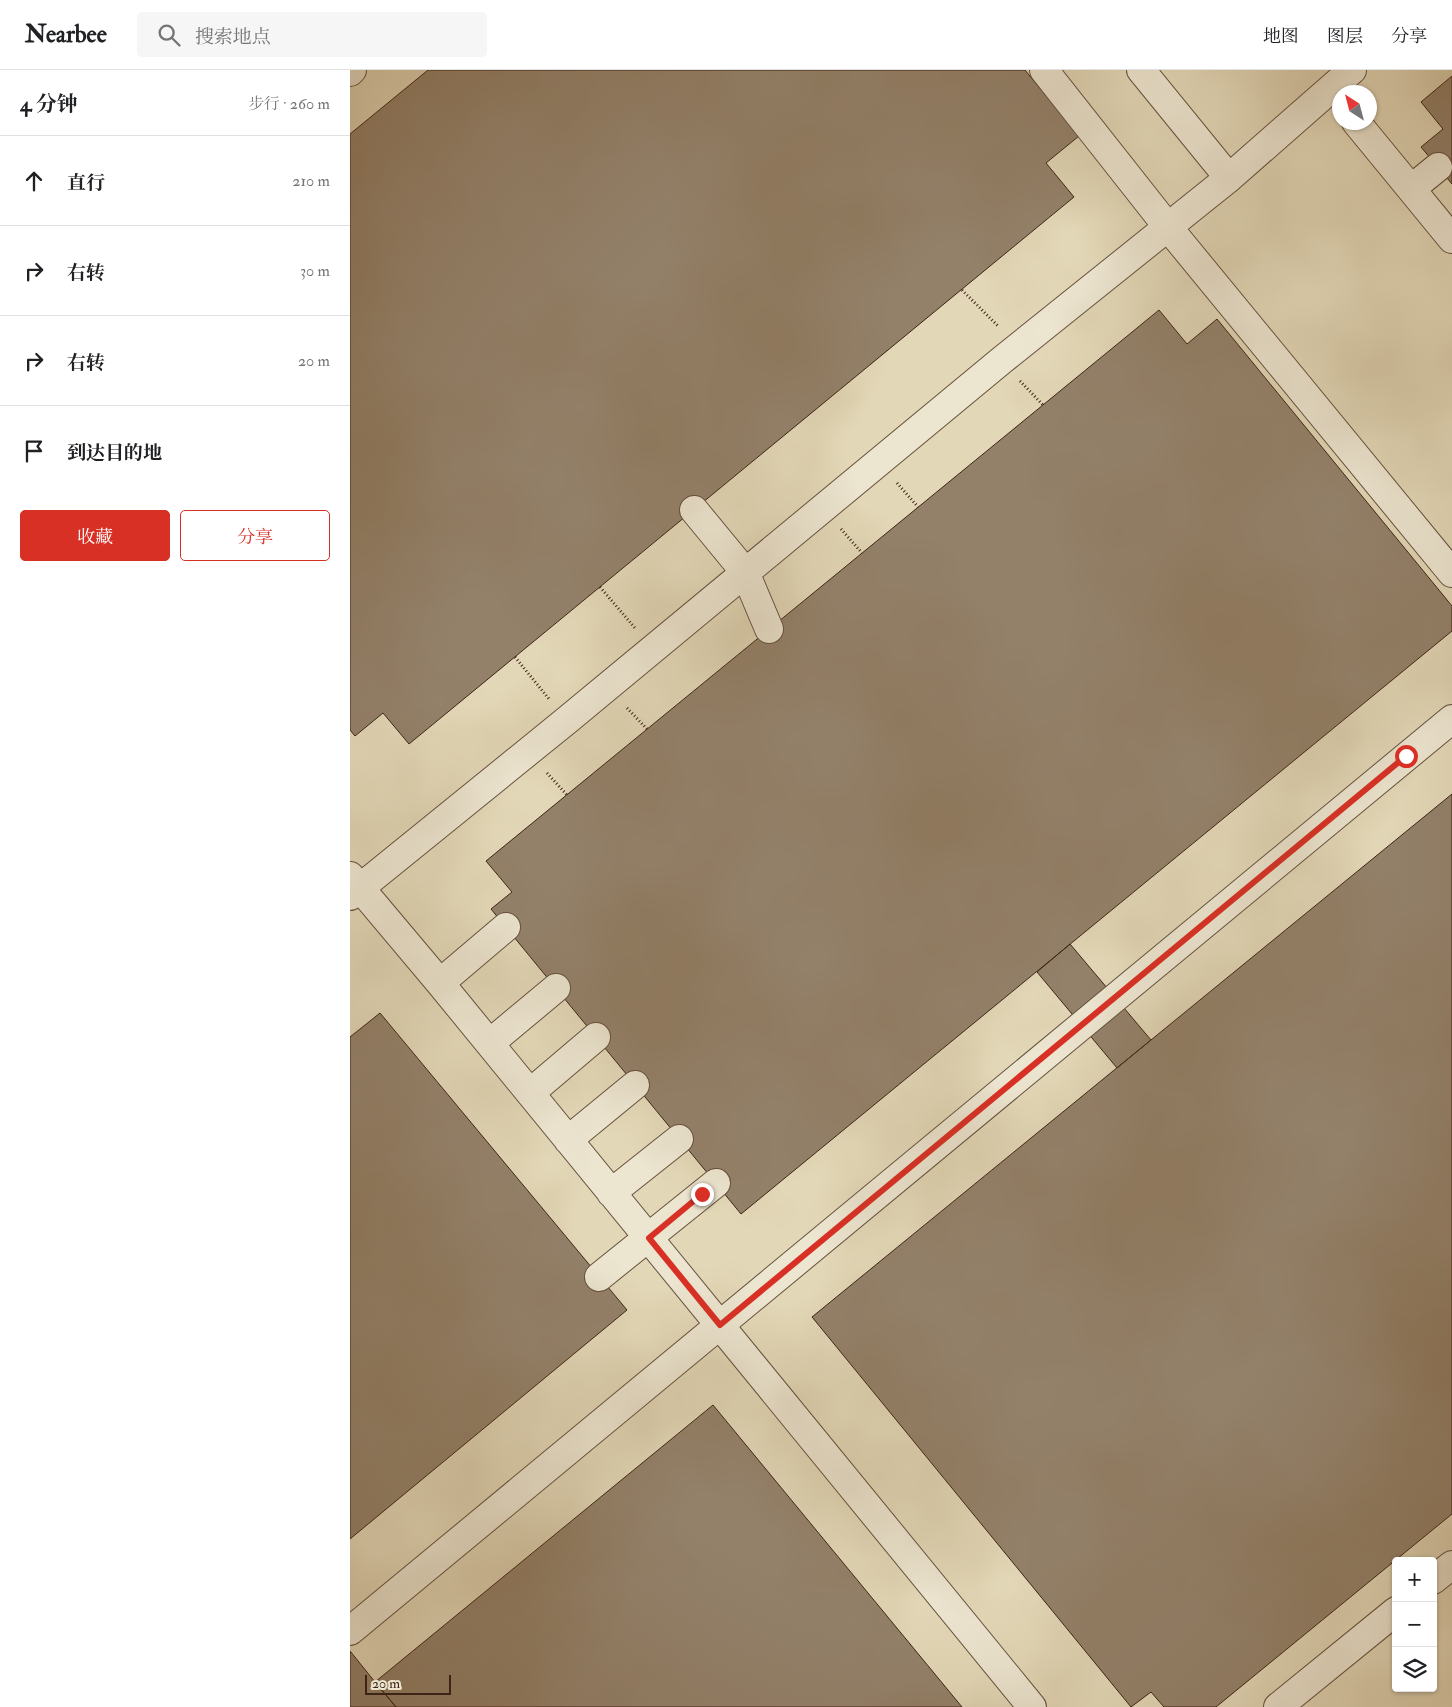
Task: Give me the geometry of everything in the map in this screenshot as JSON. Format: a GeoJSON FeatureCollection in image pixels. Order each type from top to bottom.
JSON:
{"type":"FeatureCollection","features":[{"type":"Feature","properties":{"kind":"lane"},"geometry":{"type":"LineString","coordinates":[[1044,70],[1167,226],[1452,572]]}},
{"type":"Feature","properties":{"kind":"lane"},"geometry":{"type":"LineString","coordinates":[[1141,70],[1229,178]]}},
{"type":"Feature","properties":{"kind":"lane"},"geometry":{"type":"LineString","coordinates":[[1342,85],[1352,70]]}},
{"type":"Feature","properties":{"kind":"lane"},"geometry":{"type":"LineString","coordinates":[[1032,1707],[490,1043],[440,983],[353,887],[566,721],[1002,360],[1167,226],[1332,98]]}},
{"type":"Feature","properties":{"kind":"lane"},"geometry":{"type":"LineString","coordinates":[[1362,130],[1452,239]]}},
{"type":"Feature","properties":{"kind":"lane"},"geometry":{"type":"LineString","coordinates":[[1411,190],[1438,167]]}},
{"type":"Feature","properties":{"kind":"lane"},"geometry":{"type":"LineString","coordinates":[[694,510],[746,572],[769,629]]}},
{"type":"Feature","properties":{"kind":"lane"},"geometry":{"type":"LineString","coordinates":[[350,1631],[1452,719]]}},
{"type":"Feature","properties":{"kind":"lane"},"geometry":{"type":"LineString","coordinates":[[440,983],[506,927]]}},
{"type":"Feature","properties":{"kind":"lane"},"geometry":{"type":"LineString","coordinates":[[490,1043],[556,988]]}},
{"type":"Feature","properties":{"kind":"lane"},"geometry":{"type":"LineString","coordinates":[[530,1093],[596,1037]]}},
{"type":"Feature","properties":{"kind":"lane"},"geometry":{"type":"LineString","coordinates":[[568,1140],[635,1085]]}},
{"type":"Feature","properties":{"kind":"lane"},"geometry":{"type":"LineString","coordinates":[[611,1193],[679,1139]]}},
{"type":"Feature","properties":{"kind":"lane"},"geometry":{"type":"LineString","coordinates":[[599,1277],[716,1183]]}},
{"type":"Feature","properties":{"kind":"lane"},"geometry":{"type":"LineString","coordinates":[[1437,1577],[1452,1565]]}},
{"type":"Feature","properties":{"kind":"lane"},"geometry":{"type":"LineString","coordinates":[[1278,1707],[1392,1614]]}},
{"type":"Feature","properties":{"kind":"path"},"geometry":{"type":"LineString","coordinates":[[962,290],[1019,347]]}},
{"type":"Feature","properties":{"kind":"path"},"geometry":{"type":"LineString","coordinates":[[600,587],[653,649]]}},
{"type":"Feature","properties":{"kind":"path"},"geometry":{"type":"LineString","coordinates":[[515,657],[566,721]]}},
{"type":"Feature","properties":{"kind":"building"},"geometry":{"type":"Polygon","coordinates":[[[428,70],[1025,70],[1079,136],[1046,163],[1074,197],[409,744],[383,713],[355,736],[350,730],[350,134],[428,70]]]}},
{"type":"Feature","properties":{"kind":"building"},"geometry":{"type":"Polygon","coordinates":[[[1452,76],[1452,184],[1421,147],[1443,129],[1421,102],[1452,76]]]}},
{"type":"Feature","properties":{"kind":"building"},"geometry":{"type":"Polygon","coordinates":[[[1159,310],[1187,344],[1217,319],[1452,606],[1452,631],[741,1214],[491,909],[512,892],[486,861],[1159,310]]]}},
{"type":"Feature","properties":{"kind":"building"},"geometry":{"type":"Polygon","coordinates":[[[1452,794],[1452,1514],[1399,1557],[1392,1557],[1392,1563],[1216,1707],[1164,1707],[1151,1692],[1131,1707],[812,1317],[1452,794]]]}},
{"type":"Feature","properties":{"kind":"building"},"geometry":{"type":"Polygon","coordinates":[[[1070,944],[1151,1040],[1117,1068],[1037,972],[1070,944]]]}},
{"type":"Feature","properties":{"kind":"building"},"geometry":{"type":"Polygon","coordinates":[[[380,1013],[627,1310],[350,1539],[350,1037],[380,1013]]]}},
{"type":"Feature","properties":{"kind":"building"},"geometry":{"type":"Polygon","coordinates":[[[713,1405],[962,1707],[396,1707],[375,1682],[713,1405]]]}},
{"type":"Feature","properties":{"kind":"building"},"geometry":{"type":"Polygon","coordinates":[[[350,1651],[375,1682],[396,1707],[350,1707],[350,1651]]]}},
{"type":"Feature","properties":{"kind":"route"},"geometry":{"type":"LineString","coordinates":[[702,1194],[649,1238],[720,1325],[1406,756]]}}]}
